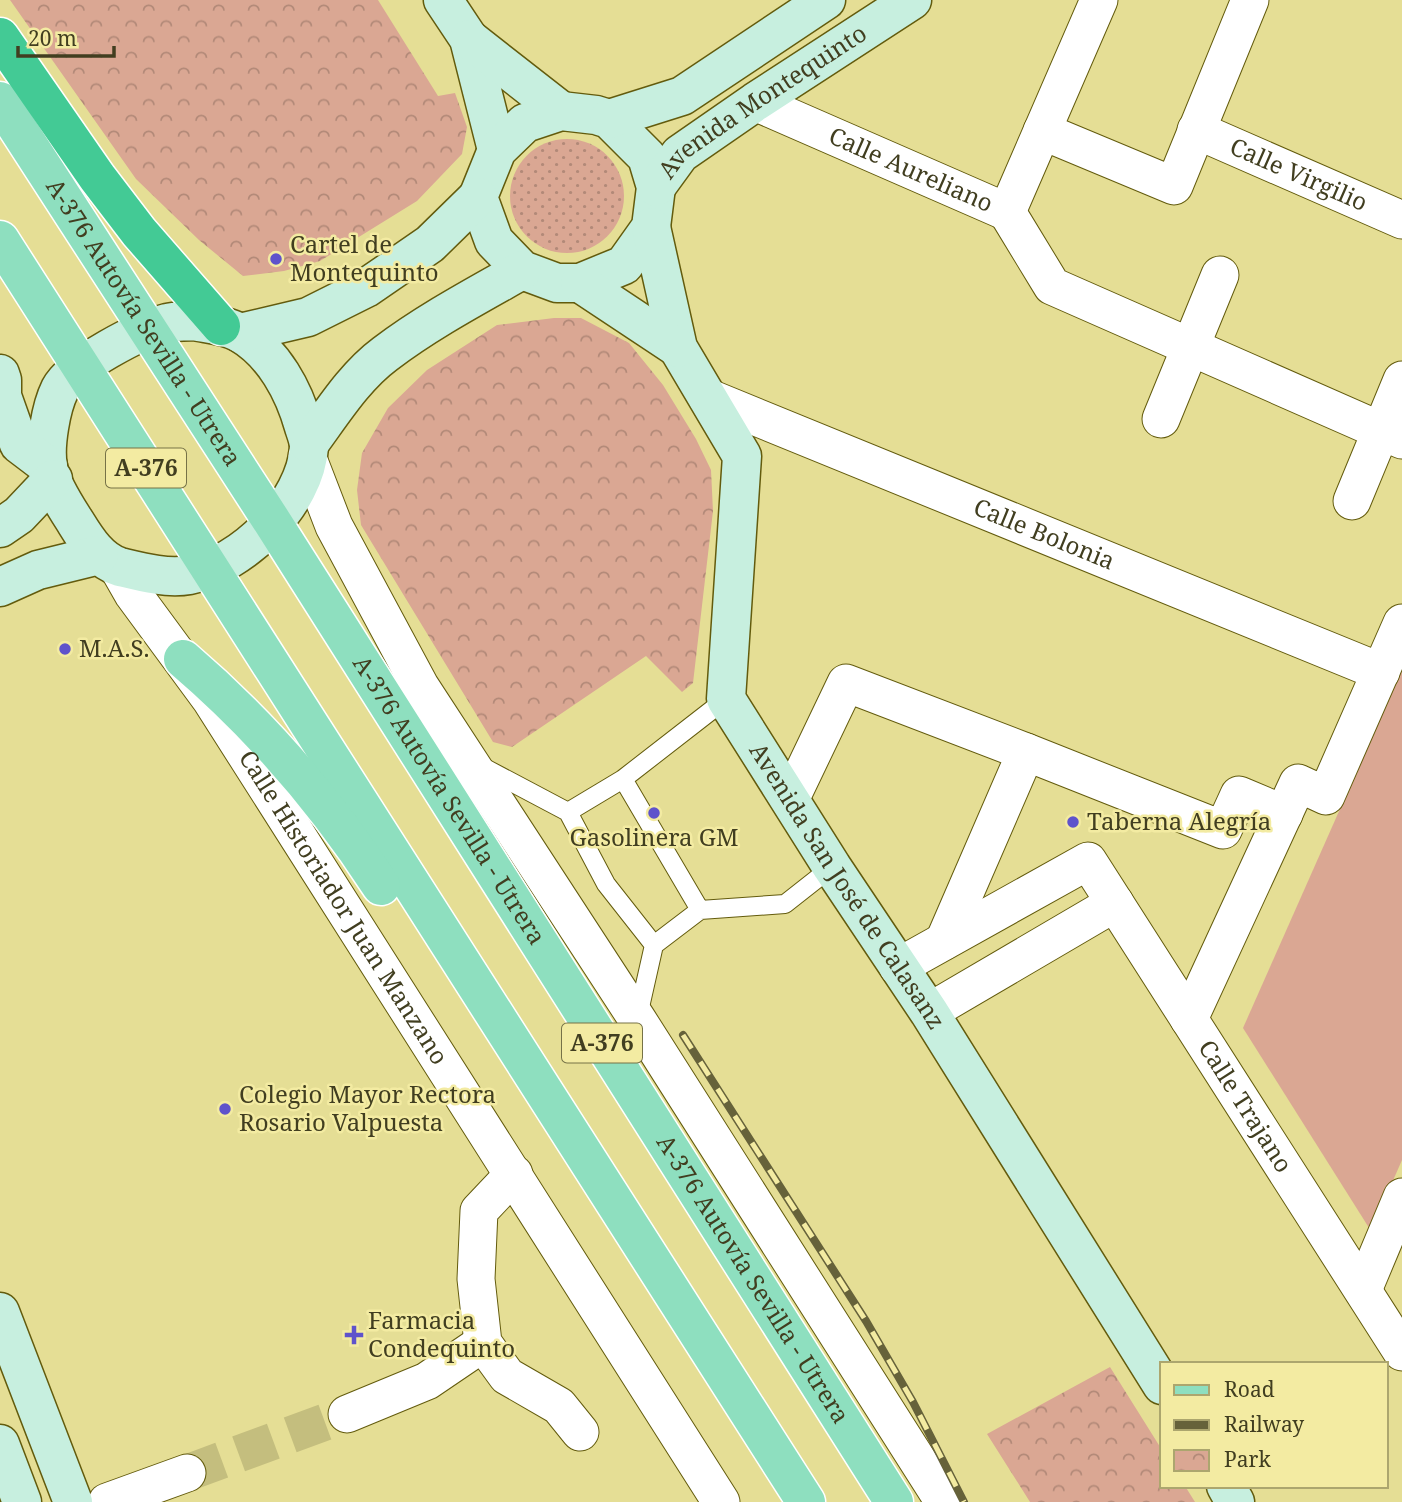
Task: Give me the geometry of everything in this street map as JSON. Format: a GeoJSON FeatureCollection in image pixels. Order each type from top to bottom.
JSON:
{"type":"FeatureCollection","features":[{"type":"Feature","properties":{"kind":"highway"},"geometry":{"type":"LineString","coordinates":[[0,37],[97,177],[131,221],[231,329]]}},
{"type":"Feature","properties":{"kind":"main road","name":"A-376 Autovía Sevilla - Utrera"},"geometry":{"type":"LineString","coordinates":[[0,101],[272,523],[894,1502]]}},
{"type":"Feature","properties":{"kind":"main road","name":"A-376"},"geometry":{"type":"LineString","coordinates":[[0,240],[71,378],[210,569],[806,1502]]}},
{"type":"Feature","properties":{"kind":"main road"},"geometry":{"type":"LineString","coordinates":[[183,659],[252,723],[316,794],[360,853],[486,1047],[535,1109],[589,1166]]}},
{"type":"Feature","properties":{"kind":"street"},"geometry":{"type":"LineString","coordinates":[[443,0],[469,39],[561,111]]}},
{"type":"Feature","properties":{"kind":"street","name":"Avenida Montequinto"},"geometry":{"type":"LineString","coordinates":[[609,119],[682,96],[826,0]]}},
{"type":"Feature","properties":{"kind":"street","name":"Avenida Montequinto"},"geometry":{"type":"LineString","coordinates":[[656,187],[680,154],[912,0]]}},
{"type":"Feature","properties":{"kind":"street","name":"Calle Aureliano"},"geometry":{"type":"LineString","coordinates":[[755,102],[1007,212],[1099,0]]}},
{"type":"Feature","properties":{"kind":"street"},"geometry":{"type":"LineString","coordinates":[[1042,131],[1174,186],[1250,0]]}},
{"type":"Feature","properties":{"kind":"street"},"geometry":{"type":"LineString","coordinates":[[469,39],[497,150]]}},
{"type":"Feature","properties":{"kind":"street"},"geometry":{"type":"LineString","coordinates":[[108,561],[69,512],[50,473],[19,444],[2,396],[1,377],[30,389],[71,378],[114,346],[169,323],[194,321],[231,329],[308,317],[366,288],[430,244],[478,197],[497,150],[525,123],[561,111],[609,119],[647,157],[656,187],[651,227],[678,348],[743,456],[726,699]]}},
{"type":"Feature","properties":{"kind":"street","name":"Calle Virgilio"},"geometry":{"type":"LineString","coordinates":[[1196,130],[1402,220]]}},
{"type":"Feature","properties":{"kind":"street"},"geometry":{"type":"LineString","coordinates":[[478,197],[494,241],[522,270],[557,283],[580,284],[624,265],[651,227]]}},
{"type":"Feature","properties":{"kind":"street"},"geometry":{"type":"LineString","coordinates":[[1007,212],[1052,286],[1392,435]]}},
{"type":"Feature","properties":{"kind":"street"},"geometry":{"type":"LineString","coordinates":[[0,586],[38,570],[108,561],[158,575],[187,575],[210,569],[244,550],[272,523],[289,500],[301,477],[308,450],[349,389],[383,355],[522,270]]}},
{"type":"Feature","properties":{"kind":"street"},"geometry":{"type":"LineString","coordinates":[[1161,419],[1220,275]]}},
{"type":"Feature","properties":{"kind":"street"},"geometry":{"type":"LineString","coordinates":[[580,284],[678,348]]}},
{"type":"Feature","properties":{"kind":"street"},"geometry":{"type":"LineString","coordinates":[[231,329],[273,362],[296,400],[308,450],[334,526],[420,686],[637,1019],[944,1502]]}},
{"type":"Feature","properties":{"kind":"street"},"geometry":{"type":"LineString","coordinates":[[0,527],[19,515],[50,473],[49,429],[71,378]]}},
{"type":"Feature","properties":{"kind":"street"},"geometry":{"type":"LineString","coordinates":[[1352,501],[1392,435],[1402,380]]}},
{"type":"Feature","properties":{"kind":"street","name":"Calle Bolonia"},"geometry":{"type":"LineString","coordinates":[[707,397],[1381,672]]}},
{"type":"Feature","properties":{"kind":"street","name":"Calle Historiador Juan Manzano"},"geometry":{"type":"LineString","coordinates":[[108,561],[183,659],[721,1502]]}},
{"type":"Feature","properties":{"kind":"street"},"geometry":{"type":"LineString","coordinates":[[1189,1019],[1298,783],[1326,796],[1400,631]]}},
{"type":"Feature","properties":{"kind":"street"},"geometry":{"type":"LineString","coordinates":[[790,800],[846,684],[1223,830],[1239,795],[1284,814]]}},
{"type":"Feature","properties":{"kind":"street","name":"Avenida San José de Calasanz"},"geometry":{"type":"LineString","coordinates":[[726,699],[832,867],[929,1012],[1160,1382]]}},
{"type":"Feature","properties":{"kind":"street"},"geometry":{"type":"LineString","coordinates":[[898,967],[944,941],[1026,752]]}},
{"type":"Feature","properties":{"kind":"street","name":"Calle Trajano"},"geometry":{"type":"LineString","coordinates":[[944,941],[1088,861],[1402,1352]]}},
{"type":"Feature","properties":{"kind":"street"},"geometry":{"type":"LineString","coordinates":[[929,1012],[1115,903]]}},
{"type":"Feature","properties":{"kind":"street"},"geometry":{"type":"LineString","coordinates":[[514,1174],[479,1211],[477,1279],[483,1343],[507,1376],[559,1406],[580,1432]]}},
{"type":"Feature","properties":{"kind":"street"},"geometry":{"type":"LineString","coordinates":[[1363,1290],[1402,1197]]}},
{"type":"Feature","properties":{"kind":"street"},"geometry":{"type":"LineString","coordinates":[[0,1312],[74,1502]]}},
{"type":"Feature","properties":{"kind":"street"},"geometry":{"type":"LineString","coordinates":[[347,1415],[427,1381],[483,1343]]}},
{"type":"Feature","properties":{"kind":"street"},"geometry":{"type":"LineString","coordinates":[[0,1444],[22,1502]]}},
{"type":"Feature","properties":{"kind":"street"},"geometry":{"type":"LineString","coordinates":[[107,1502],[187,1474]]}},
{"type":"Feature","properties":{"kind":"lane"},"geometry":{"type":"LineString","coordinates":[[568,811],[623,779],[726,699]]}},
{"type":"Feature","properties":{"kind":"lane"},"geometry":{"type":"LineString","coordinates":[[465,758],[568,811],[606,884],[654,945]]}},
{"type":"Feature","properties":{"kind":"lane"},"geometry":{"type":"LineString","coordinates":[[623,779],[700,910]]}},
{"type":"Feature","properties":{"kind":"lane"},"geometry":{"type":"LineString","coordinates":[[637,1019],[654,945],[700,910],[785,904],[832,867]]}},
{"type":"Feature","properties":{"kind":"green space"},"geometry":{"type":"Polygon","coordinates":[[[10,0],[378,0],[438,96],[455,93],[467,127],[462,154],[417,201],[320,261],[284,271],[243,276],[199,240],[136,179],[10,0]]]}},
{"type":"Feature","properties":{"kind":"green space"},"geometry":{"type":"Polygon","coordinates":[[[567,139],[589,143],[607,156],[620,174],[624,196],[620,218],[607,236],[589,249],[567,253],[545,249],[527,236],[514,218],[510,196],[514,174],[527,156],[545,143],[567,139]]]}},
{"type":"Feature","properties":{"kind":"green space"},"geometry":{"type":"Polygon","coordinates":[[[554,318],[581,318],[629,343],[663,385],[696,439],[711,470],[713,511],[693,683],[682,692],[646,656],[512,747],[493,742],[361,525],[357,490],[362,453],[388,408],[427,370],[497,325],[554,318]]]}},
{"type":"Feature","properties":{"kind":"green space"},"geometry":{"type":"Polygon","coordinates":[[[1402,669],[1402,1160],[1371,1231],[1243,1028],[1402,669]]]}},
{"type":"Feature","properties":{"kind":"green space"},"geometry":{"type":"Polygon","coordinates":[[[1110,1367],[1160,1447],[1160,1488],[1186,1488],[1195,1502],[1030,1502],[987,1434],[1110,1367]]]}},
{"type":"Feature","properties":{"kind":"tunnel"},"geometry":{"type":"LineString","coordinates":[[187,1473],[347,1414]]}},
{"type":"Feature","properties":{"kind":"railway"},"geometry":{"type":"LineString","coordinates":[[683,1035],[866,1321],[913,1402],[964,1502]]}},
{"type":"Feature","properties":{"kind":"place","name":"Cartel de Montequinto"},"geometry":{"type":"Point","coordinates":[276,259]}},
{"type":"Feature","properties":{"kind":"place","name":"M.A.S."},"geometry":{"type":"Point","coordinates":[65,649]}},
{"type":"Feature","properties":{"kind":"place","name":"Gasolinera GM"},"geometry":{"type":"Point","coordinates":[654,813]}},
{"type":"Feature","properties":{"kind":"place","name":"Taberna Alegría"},"geometry":{"type":"Point","coordinates":[1073,822]}},
{"type":"Feature","properties":{"kind":"place","name":"Colegio Mayor Rectora Rosario Valpuesta"},"geometry":{"type":"Point","coordinates":[225,1109]}},
{"type":"Feature","properties":{"kind":"place","name":"Farmacia Condequinto"},"geometry":{"type":"Point","coordinates":[354,1335]}}]}
